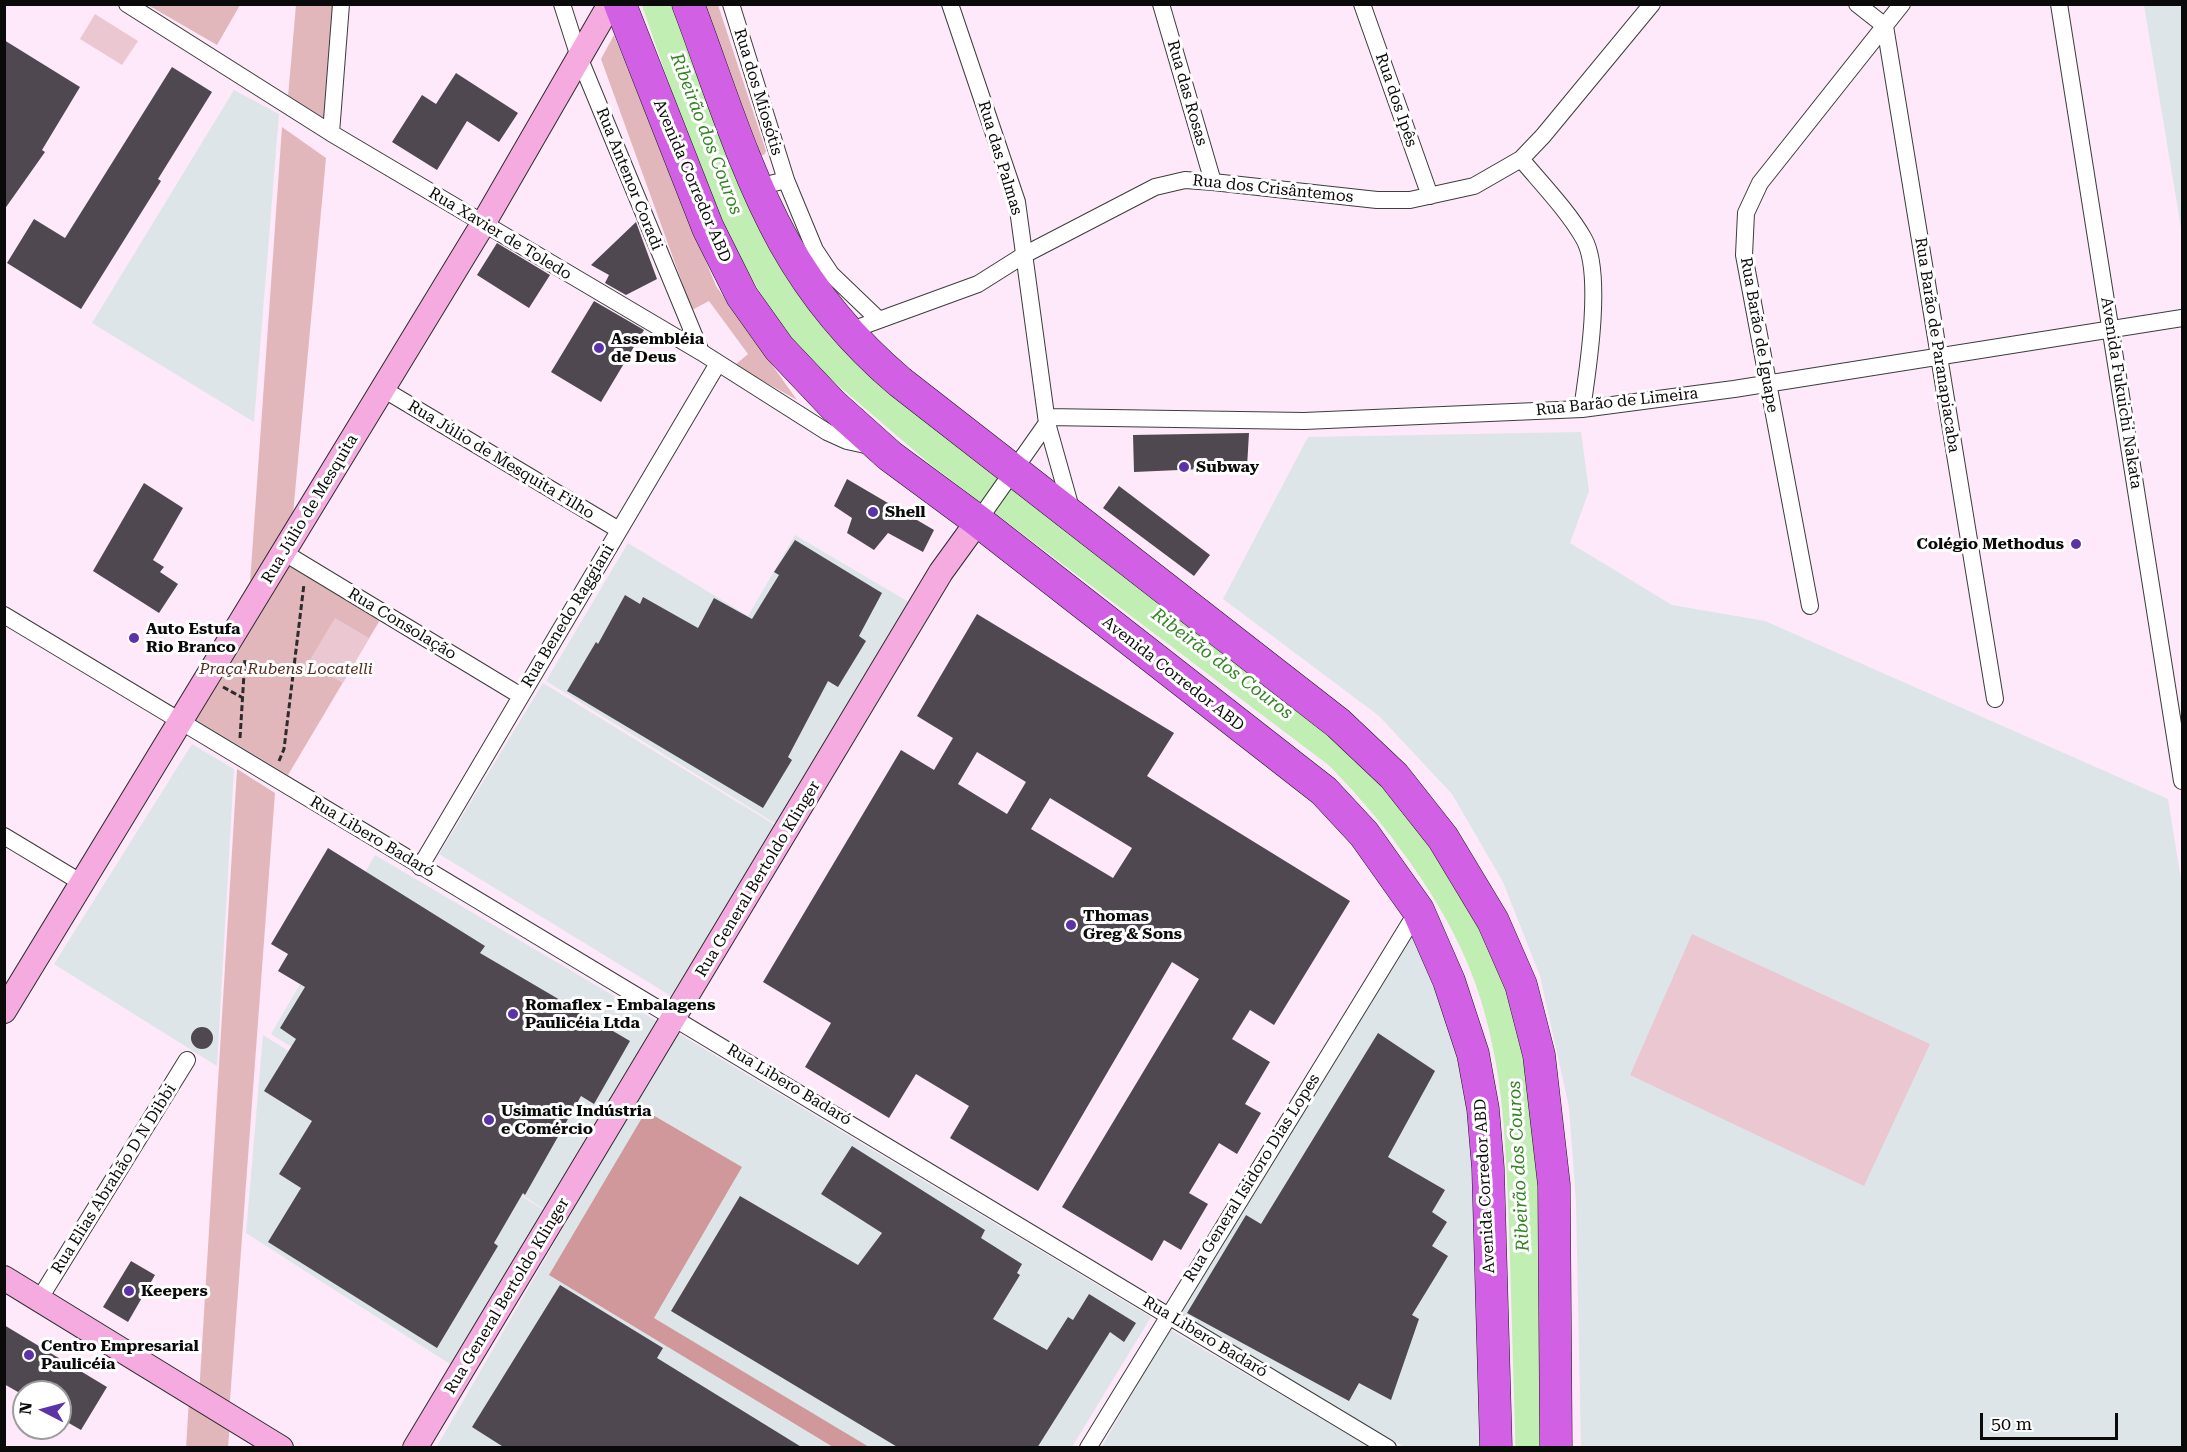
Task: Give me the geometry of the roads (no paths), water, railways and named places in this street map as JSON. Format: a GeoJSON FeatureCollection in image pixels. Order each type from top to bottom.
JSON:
{"type":"FeatureCollection","features":[{"type":"Feature","properties":{"kind":"highway","name":"Avenida Corredor ABD"},"geometry":{"type":"LineString","coordinates":[[620,4],[708,228],[742,296],[779,348],[833,405],[879,447],[981,516],[1324,791],[1364,834],[1418,910],[1453,991],[1473,1054],[1483,1109],[1488,1168],[1496,1448]]}},
{"type":"Feature","properties":{"kind":"highway"},"geometry":{"type":"LineString","coordinates":[[688,4],[772,184],[789,250],[811,285],[873,359],[1010,475],[1074,518],[1338,723],[1386,768],[1443,838],[1493,921],[1521,986],[1539,1055],[1554,1185],[1556,1448]]}},
{"type":"Feature","properties":{"kind":"street"},"geometry":{"type":"LineString","coordinates":[[331,133],[341,4]]}},
{"type":"Feature","properties":{"kind":"street","name":"Rua Antenor Coradi"},"geometry":{"type":"LineString","coordinates":[[562,4],[579,57],[701,352]]}},
{"type":"Feature","properties":{"kind":"street","name":"Rua Júlio de Mesquita"},"geometry":{"type":"LineString","coordinates":[[4,1011],[483,224],[610,4]]}},
{"type":"Feature","properties":{"kind":"street","name":"Rua dos Miosótis"},"geometry":{"type":"LineString","coordinates":[[731,4],[772,184],[831,274],[879,320]]}},
{"type":"Feature","properties":{"kind":"street","name":"Rua das Palmas"},"geometry":{"type":"LineString","coordinates":[[950,4],[1017,202],[1046,420],[1074,518]]}},
{"type":"Feature","properties":{"kind":"street","name":"Rua das Rosas"},"geometry":{"type":"LineString","coordinates":[[1161,4],[1213,182]]}},
{"type":"Feature","properties":{"kind":"street","name":"Rua dos Ipês"},"geometry":{"type":"LineString","coordinates":[[1362,4],[1430,196]]}},
{"type":"Feature","properties":{"kind":"street","name":"Rua dos Crisântemos"},"geometry":{"type":"LineString","coordinates":[[849,331],[978,284],[1024,255],[1155,187],[1185,180],[1377,200],[1430,196],[1474,186],[1521,159],[1543,136],[1652,4]]}},
{"type":"Feature","properties":{"kind":"street"},"geometry":{"type":"LineString","coordinates":[[1857,4],[1885,26]]}},
{"type":"Feature","properties":{"kind":"street","name":"Rua Barão de Iguape"},"geometry":{"type":"LineString","coordinates":[[1810,606],[1744,255],[1746,213],[1761,183],[1902,4]]}},
{"type":"Feature","properties":{"kind":"street","name":"Avenida Fukuichi Nakata"},"geometry":{"type":"LineString","coordinates":[[2059,4],[2182,781]]}},
{"type":"Feature","properties":{"kind":"street","name":"Rua Xavier de Toledo"},"geometry":{"type":"LineString","coordinates":[[130,5],[331,133],[701,352],[717,365],[827,432],[847,441],[879,447]]}},
{"type":"Feature","properties":{"kind":"street","name":"Rua Barão de Paranapiacaba"},"geometry":{"type":"LineString","coordinates":[[1885,26],[1995,699]]}},
{"type":"Feature","properties":{"kind":"street"},"geometry":{"type":"LineString","coordinates":[[1521,159],[1584,238],[1592,258],[1594,281],[1582,409]]}},
{"type":"Feature","properties":{"kind":"street","name":"Rua Barão de Limeira"},"geometry":{"type":"LineString","coordinates":[[1046,420],[1304,421],[1582,409],[1767,383],[2182,318]]}},
{"type":"Feature","properties":{"kind":"street","name":"Rua Benedo Raggiani"},"geometry":{"type":"LineString","coordinates":[[420,867],[717,365]]}},
{"type":"Feature","properties":{"kind":"street","name":"Rua Júlio de Mesquita Filho"},"geometry":{"type":"LineString","coordinates":[[383,389],[619,530]]}},
{"type":"Feature","properties":{"kind":"street"},"geometry":{"type":"LineString","coordinates":[[1010,475],[1046,420]]}},
{"type":"Feature","properties":{"kind":"street","name":"Rua General Bertoldo Klinger"},"geometry":{"type":"LineString","coordinates":[[415,1448],[941,572],[1010,475]]}},
{"type":"Feature","properties":{"kind":"street","name":"Rua Consolação"},"geometry":{"type":"LineString","coordinates":[[283,552],[521,696]]}},
{"type":"Feature","properties":{"kind":"street","name":"Rua Libero Badaró"},"geometry":{"type":"LineString","coordinates":[[4,615],[239,755],[420,867],[676,1016],[1388,1448]]}},
{"type":"Feature","properties":{"kind":"street"},"geometry":{"type":"LineString","coordinates":[[4,836],[82,883]]}},
{"type":"Feature","properties":{"kind":"street","name":"Rua General Isidoro Dias Lopes"},"geometry":{"type":"LineString","coordinates":[[1088,1448],[1418,910]]}},
{"type":"Feature","properties":{"kind":"street","name":"Rua Elias Abrahão D N Dibbi"},"geometry":{"type":"LineString","coordinates":[[40,1298],[187,1060]]}},
{"type":"Feature","properties":{"kind":"street"},"geometry":{"type":"LineString","coordinates":[[4,1278],[282,1448]]}},
{"type":"Feature","properties":{"kind":"waterway","name":"Ribeirão dos Couros"},"geometry":{"type":"LineString","coordinates":[[659,4],[714,164],[739,223],[793,316],[814,343],[939,450],[1340,753],[1383,800],[1423,852],[1459,908],[1486,965],[1498,998],[1507,1032],[1518,1102],[1523,1173],[1532,1448]]}},
{"type":"Feature","properties":{"kind":"place","name":"Assembléia de Deus"},"geometry":{"type":"Point","coordinates":[599,348]}},
{"type":"Feature","properties":{"kind":"place","name":"Subway"},"geometry":{"type":"Point","coordinates":[1184,467]}},
{"type":"Feature","properties":{"kind":"place","name":"Shell"},"geometry":{"type":"Point","coordinates":[873,512]}},
{"type":"Feature","properties":{"kind":"place","name":"Colégio Methodus"},"geometry":{"type":"Point","coordinates":[2076,544]}},
{"type":"Feature","properties":{"kind":"place","name":"Auto Estufa Rio Branco"},"geometry":{"type":"Point","coordinates":[134,638]}},
{"type":"Feature","properties":{"kind":"place","name":"Thomas Greg & Sons"},"geometry":{"type":"Point","coordinates":[1071,925]}},
{"type":"Feature","properties":{"kind":"place","name":"Romaflex - Embalagens Paulicéia Ltda"},"geometry":{"type":"Point","coordinates":[513,1014]}},
{"type":"Feature","properties":{"kind":"place","name":"Usimatic Indústria e Comércio"},"geometry":{"type":"Point","coordinates":[489,1120]}},
{"type":"Feature","properties":{"kind":"place","name":"Keepers"},"geometry":{"type":"Point","coordinates":[129,1291]}},
{"type":"Feature","properties":{"kind":"place","name":"Centro Empresarial Paulicéia"},"geometry":{"type":"Point","coordinates":[29,1355]}},
{"type":"Feature","properties":{"kind":"park label","name":"Praça Rubens Locatelli"},"geometry":{"type":"Point","coordinates":[286,669]}}]}
